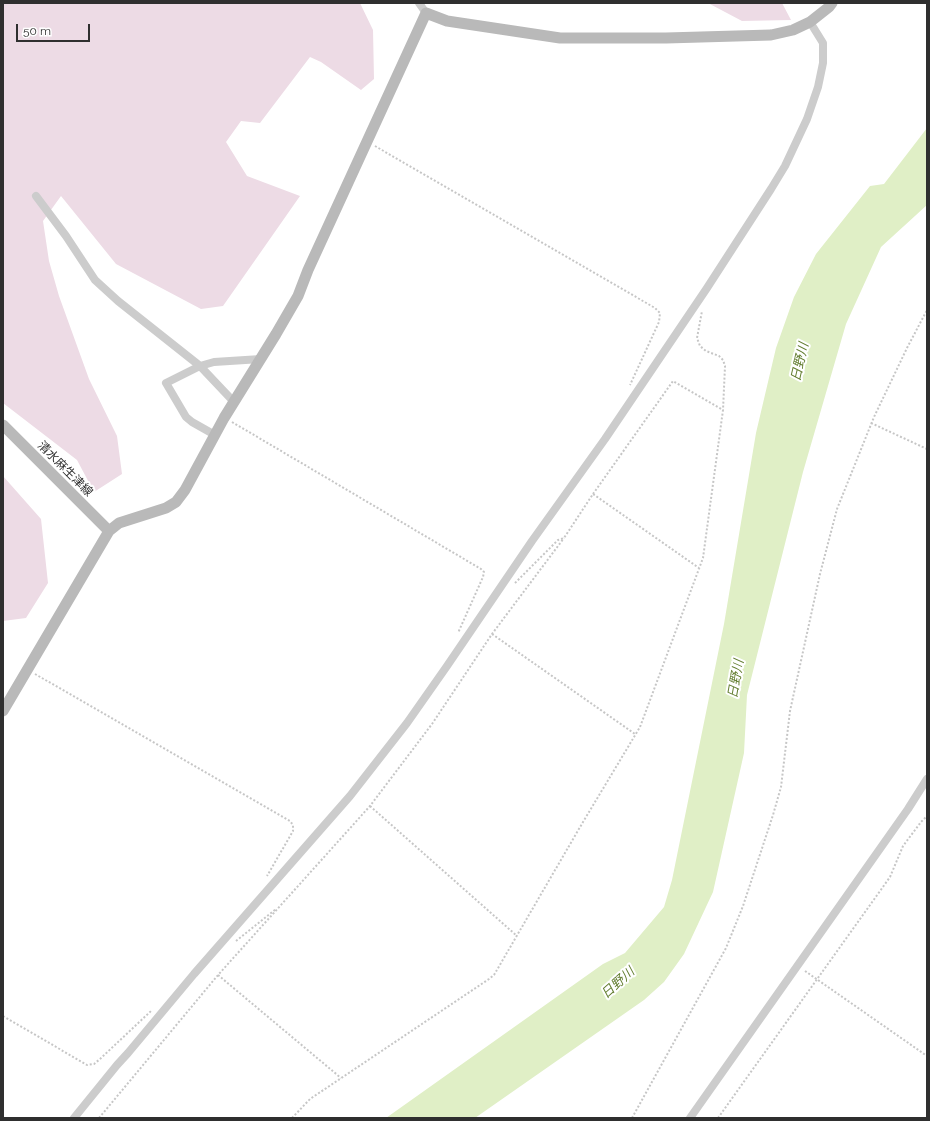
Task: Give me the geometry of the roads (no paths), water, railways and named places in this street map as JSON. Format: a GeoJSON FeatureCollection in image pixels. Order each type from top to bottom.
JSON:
{"type":"FeatureCollection","features":[{"type":"Feature","properties":{"kind":"street"},"geometry":{"type":"LineString","coordinates":[[419,3],[426,13],[447,22],[560,38],[601,39],[771,35],[793,30],[810,22],[832,3]]}},
{"type":"Feature","properties":{"kind":"street"},"geometry":{"type":"LineString","coordinates":[[3,711],[109,531],[120,523],[166,508],[176,502],[185,490],[224,418],[298,296],[308,270],[426,13]]}},
{"type":"Feature","properties":{"kind":"street"},"geometry":{"type":"LineString","coordinates":[[74,1118],[194,974],[350,796],[407,723],[532,541],[605,439],[707,288],[772,189],[785,166],[807,119],[818,87],[823,63],[823,43],[810,22]]}},
{"type":"Feature","properties":{"kind":"street"},"geometry":{"type":"LineString","coordinates":[[36,196],[66,236],[95,280],[118,301],[200,366],[234,402]]}},
{"type":"Feature","properties":{"kind":"street"},"geometry":{"type":"LineString","coordinates":[[215,435],[186,417],[166,383],[200,366],[214,362],[261,359]]}},
{"type":"Feature","properties":{"kind":"street","name":"清水麻生津線"},"geometry":{"type":"LineString","coordinates":[[3,425],[109,531]]}},
{"type":"Feature","properties":{"kind":"street"},"geometry":{"type":"LineString","coordinates":[[690,1118],[908,809],[927,779]]}},
{"type":"Feature","properties":{"kind":"water","name":"日野川"},"geometry":{"type":"Polygon","coordinates":[[[927,128],[927,205],[881,247],[846,324],[803,472],[747,695],[744,753],[713,892],[684,954],[664,982],[644,1000],[475,1118],[386,1118],[603,964],[625,953],[664,907],[672,880],[724,624],[756,433],[776,348],[794,297],[816,254],[870,186],[884,184],[927,128]]]}}]}
